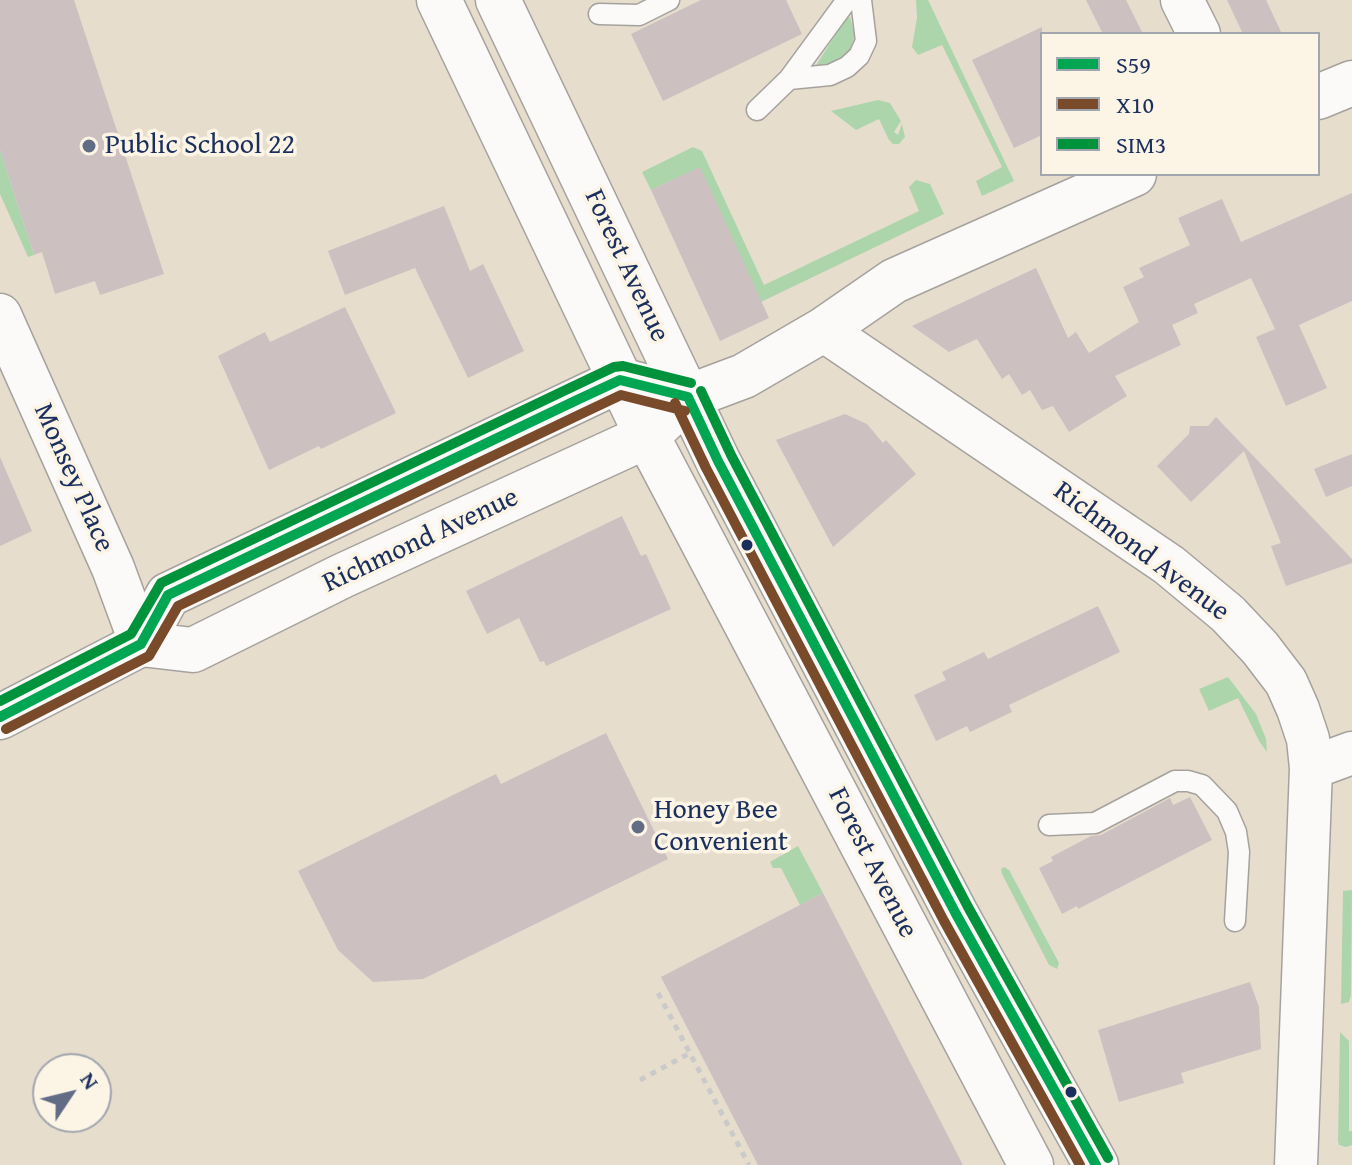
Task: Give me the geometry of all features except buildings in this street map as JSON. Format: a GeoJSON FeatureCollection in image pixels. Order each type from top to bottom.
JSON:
{"type":"FeatureCollection","features":[{"type":"Feature","properties":{"kind":"main road","name":"Forest Avenue"},"geometry":{"type":"LineString","coordinates":[[439,0],[647,436],[1031,1165]]}},
{"type":"Feature","properties":{"kind":"main road","name":"Forest Avenue"},"geometry":{"type":"LineString","coordinates":[[498,0],[718,461],[962,926],[1096,1165]]}},
{"type":"Feature","properties":{"kind":"main road"},"geometry":{"type":"LineString","coordinates":[[1320,96],[1352,83]]}},
{"type":"Feature","properties":{"kind":"main road"},"geometry":{"type":"LineString","coordinates":[[823,330],[894,281],[1130,176]]}},
{"type":"Feature","properties":{"kind":"main road","name":"Richmond Avenue"},"geometry":{"type":"LineString","coordinates":[[620,380],[168,595],[141,644],[193,650],[342,576],[647,436],[688,397],[744,376],[823,330]]}},
{"type":"Feature","properties":{"kind":"main road"},"geometry":{"type":"LineString","coordinates":[[620,380],[688,397]]}},
{"type":"Feature","properties":{"kind":"main road"},"geometry":{"type":"LineString","coordinates":[[0,717],[141,644]]}},
{"type":"Feature","properties":{"kind":"street"},"geometry":{"type":"LineString","coordinates":[[1182,0],[1198,32]]}},
{"type":"Feature","properties":{"kind":"street","name":"Monsey Place"},"geometry":{"type":"LineString","coordinates":[[0,315],[113,568],[141,644]]}},
{"type":"Feature","properties":{"kind":"street","name":"Richmond Avenue"},"geometry":{"type":"LineString","coordinates":[[823,330],[1169,565],[1228,614],[1286,682],[1308,739],[1311,768],[1296,1165]]}},
{"type":"Feature","properties":{"kind":"street"},"geometry":{"type":"LineString","coordinates":[[1311,768],[1352,753]]}},
{"type":"Feature","properties":{"kind":"lane"},"geometry":{"type":"LineString","coordinates":[[599,14],[639,15],[669,0]]}},
{"type":"Feature","properties":{"kind":"lane"},"geometry":{"type":"LineString","coordinates":[[757,110],[789,79],[847,0]]}},
{"type":"Feature","properties":{"kind":"lane"},"geometry":{"type":"LineString","coordinates":[[789,79],[830,75],[847,67],[859,56],[866,41],[861,0]]}},
{"type":"Feature","properties":{"kind":"lane"},"geometry":{"type":"LineString","coordinates":[[1049,825],[1095,823],[1175,781],[1202,785],[1227,811],[1236,832],[1239,852],[1235,921]]}},
{"type":"Feature","properties":{"kind":"path"},"geometry":{"type":"LineString","coordinates":[[658,993],[749,1165]]}},
{"type":"Feature","properties":{"kind":"path"},"geometry":{"type":"LineString","coordinates":[[640,1080],[690,1053]]}},
{"type":"Feature","properties":{"kind":"green space"},"geometry":{"type":"Polygon","coordinates":[[[916,0],[928,0],[1014,181],[982,196],[976,181],[1002,167],[942,45],[918,55],[912,47],[917,18],[916,0]]]}},
{"type":"Feature","properties":{"kind":"green space"},"geometry":{"type":"Polygon","coordinates":[[[850,17],[855,36],[848,56],[836,64],[815,67],[846,18],[850,17]]]}},
{"type":"Feature","properties":{"kind":"green space"},"geometry":{"type":"Polygon","coordinates":[[[878,100],[890,103],[901,121],[894,132],[898,135],[902,124],[905,137],[899,144],[889,140],[879,119],[856,130],[831,111],[878,100]]]}},
{"type":"Feature","properties":{"kind":"green space"},"geometry":{"type":"Polygon","coordinates":[[[693,147],[702,151],[764,285],[919,211],[909,187],[916,180],[930,184],[944,214],[761,302],[699,168],[651,190],[642,172],[693,147]]]}},
{"type":"Feature","properties":{"kind":"green space"},"geometry":{"type":"Polygon","coordinates":[[[0,150],[34,255],[28,257],[0,194],[0,150]]]}},
{"type":"Feature","properties":{"kind":"green space"},"geometry":{"type":"Polygon","coordinates":[[[1228,677],[1256,714],[1266,739],[1267,752],[1238,698],[1209,711],[1199,689],[1228,677]]]}},
{"type":"Feature","properties":{"kind":"green space"},"geometry":{"type":"Polygon","coordinates":[[[798,846],[823,893],[800,905],[781,868],[773,868],[770,862],[798,846]]]}},
{"type":"Feature","properties":{"kind":"green space"},"geometry":{"type":"Polygon","coordinates":[[[1004,867],[1009,870],[1059,963],[1057,969],[1049,965],[1002,874],[1004,867]]]}},
{"type":"Feature","properties":{"kind":"green space"},"geometry":{"type":"Polygon","coordinates":[[[1352,890],[1351,995],[1349,1002],[1341,1004],[1343,891],[1352,890]]]}},
{"type":"Feature","properties":{"kind":"green space"},"geometry":{"type":"Polygon","coordinates":[[[1340,1032],[1349,1041],[1349,1131],[1352,1131],[1352,1145],[1346,1147],[1339,1145],[1338,1141],[1340,1032]]]}},
{"type":"Feature","properties":{"kind":"transit line","name":"SIM3"},"geometry":{"type":"LineString","coordinates":[[0,701],[131,634],[161,583],[614,367],[623,366],[691,383]]}},
{"type":"Feature","properties":{"kind":"transit line","name":"S59"},"geometry":{"type":"LineString","coordinates":[[0,717],[141,644],[168,595],[577,400],[620,380],[688,397],[718,461],[956,914],[1096,1165]]}},
{"type":"Feature","properties":{"kind":"transit line","name":"SIM3"},"geometry":{"type":"LineString","coordinates":[[701,391],[731,455],[968,907],[1108,1158]]}},
{"type":"Feature","properties":{"kind":"transit line","name":"X10"},"geometry":{"type":"LineString","coordinates":[[6,729],[149,656],[178,606],[621,395],[685,411]]}},
{"type":"Feature","properties":{"kind":"transit line","name":"X10"},"geometry":{"type":"LineString","coordinates":[[675,403],[706,468],[944,921],[1080,1165]]}},
{"type":"Feature","properties":{"kind":"place","name":"Public School 22"},"geometry":{"type":"Point","coordinates":[89,146]}},
{"type":"Feature","properties":{"kind":"place","name":"Honey Bee Convenient"},"geometry":{"type":"Point","coordinates":[638,827]}}]}
